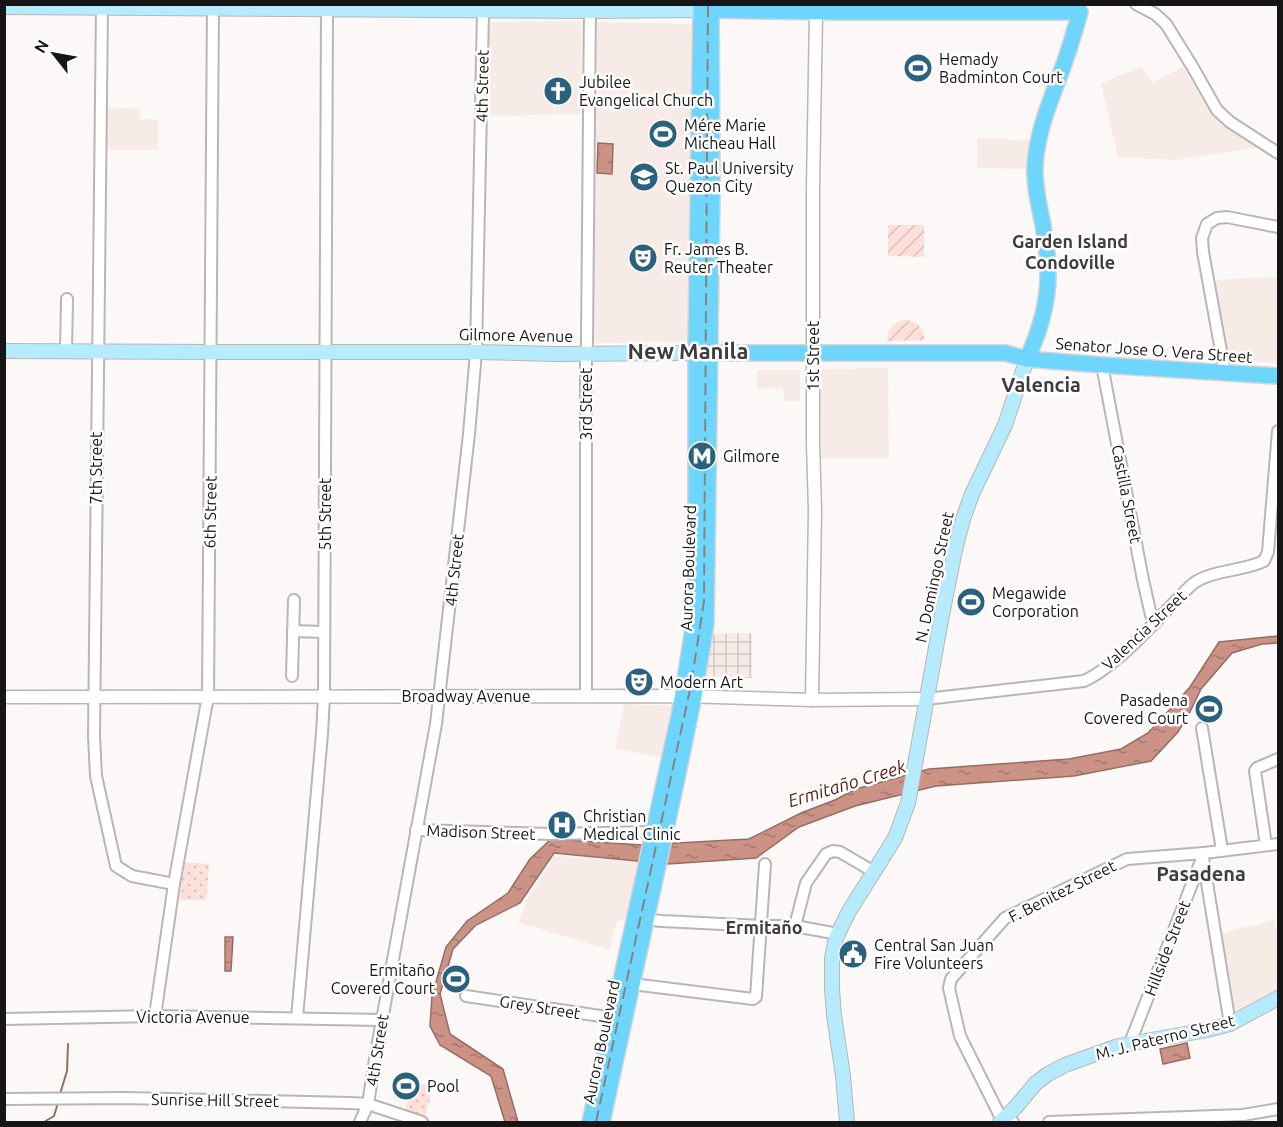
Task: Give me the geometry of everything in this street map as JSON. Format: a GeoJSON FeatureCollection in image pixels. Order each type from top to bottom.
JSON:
{"type":"FeatureCollection","features":[{"type":"Feature","properties":{"kind":"main road"},"geometry":{"type":"LineString","coordinates":[[4,7],[483,11],[706,7],[816,12],[1080,8]]}},
{"type":"Feature","properties":{"kind":"main road","name":"Aurora Boulevard"},"geometry":{"type":"LineString","coordinates":[[602,1122],[614,1018],[640,918],[688,696],[695,602],[703,353],[706,7]]}},
{"type":"Feature","properties":{"kind":"main road","name":"N. Domingo Street"},"geometry":{"type":"LineString","coordinates":[[847,1122],[832,989],[832,958],[836,938],[848,913],[899,830],[908,803],[941,620],[963,519],[972,494],[1005,425],[1043,316],[1049,273],[1037,193],[1035,168],[1038,143],[1047,110],[1072,42],[1080,8]]}},
{"type":"Feature","properties":{"kind":"main road","name":"Gilmore Avenue"},"geometry":{"type":"LineString","coordinates":[[4,351],[1005,354],[1027,358]]}},
{"type":"Feature","properties":{"kind":"main road","name":"Senator Jose O. Vera Street"},"geometry":{"type":"LineString","coordinates":[[1027,358],[1278,376]]}},
{"type":"Feature","properties":{"kind":"main road","name":"Aurora Boulevard"},"geometry":{"type":"LineString","coordinates":[[590,1122],[632,984],[640,918]]}},
{"type":"Feature","properties":{"kind":"main road","name":"M. J. Paterno Street"},"geometry":{"type":"LineString","coordinates":[[1005,1122],[1036,1083],[1048,1074],[1087,1057],[1130,1043],[1230,1024],[1278,998]]}},
{"type":"Feature","properties":{"kind":"street"},"geometry":{"type":"LineString","coordinates":[[1136,4],[1155,14],[1166,24],[1217,110],[1230,122],[1278,153]]}},
{"type":"Feature","properties":{"kind":"street","name":"6th Street"},"geometry":{"type":"LineString","coordinates":[[155,1016],[174,884],[208,696],[213,7]]}},
{"type":"Feature","properties":{"kind":"street","name":"7th Street"},"geometry":{"type":"LineString","coordinates":[[102,8],[94,697],[96,776],[116,866],[132,876],[174,884]]}},
{"type":"Feature","properties":{"kind":"street","name":"3rd Street"},"geometry":{"type":"LineString","coordinates":[[586,696],[586,354],[588,342],[590,8]]}},
{"type":"Feature","properties":{"kind":"street","name":"5th Street"},"geometry":{"type":"LineString","coordinates":[[297,1018],[324,696],[327,10]]}},
{"type":"Feature","properties":{"kind":"street","name":"4th Street"},"geometry":{"type":"LineString","coordinates":[[360,1122],[368,1104],[440,696],[467,455],[476,352],[483,11]]}},
{"type":"Feature","properties":{"kind":"street","name":"1st Street"},"geometry":{"type":"LineString","coordinates":[[812,700],[815,510],[813,188],[816,12]]}},
{"type":"Feature","properties":{"kind":"street"},"geometry":{"type":"LineString","coordinates":[[1225,373],[1202,238],[1208,224],[1217,218],[1227,217],[1278,227]]}},
{"type":"Feature","properties":{"kind":"street"},"geometry":{"type":"LineString","coordinates":[[66,351],[67,299]]}},
{"type":"Feature","properties":{"kind":"street","name":"Castilla Street"},"geometry":{"type":"LineString","coordinates":[[1102,365],[1143,580],[1156,622]]}},
{"type":"Feature","properties":{"kind":"street","name":"Valencia Street"},"geometry":{"type":"LineString","coordinates":[[927,699],[1084,681],[1112,663],[1194,582],[1264,561],[1268,552],[1278,431]]}},
{"type":"Feature","properties":{"kind":"street"},"geometry":{"type":"LineString","coordinates":[[292,676],[294,600]]}},
{"type":"Feature","properties":{"kind":"street"},"geometry":{"type":"LineString","coordinates":[[293,631],[324,632]]}},
{"type":"Feature","properties":{"kind":"street","name":"Broadway Avenue"},"geometry":{"type":"LineString","coordinates":[[4,696],[688,696],[812,700],[927,699]]}},
{"type":"Feature","properties":{"kind":"street"},"geometry":{"type":"LineString","coordinates":[[1202,728],[1222,850]]}},
{"type":"Feature","properties":{"kind":"street"},"geometry":{"type":"LineString","coordinates":[[1266,845],[1255,771],[1278,759]]}},
{"type":"Feature","properties":{"kind":"street","name":"Madison Street"},"geometry":{"type":"LineString","coordinates":[[416,830],[656,838]]}},
{"type":"Feature","properties":{"kind":"street","name":"F. Benitez Street"},"geometry":{"type":"LineString","coordinates":[[1005,1122],[960,1036],[949,988],[951,979],[1005,918],[1127,859],[1203,855],[1222,850],[1278,844]]}},
{"type":"Feature","properties":{"kind":"street"},"geometry":{"type":"LineString","coordinates":[[795,926],[806,883],[826,854],[833,851],[840,852],[874,872]]}},
{"type":"Feature","properties":{"kind":"street"},"geometry":{"type":"LineString","coordinates":[[1203,855],[1230,1024]]}},
{"type":"Feature","properties":{"kind":"street","name":"Hillside Street"},"geometry":{"type":"LineString","coordinates":[[1130,1043],[1203,855]]}},
{"type":"Feature","properties":{"kind":"street"},"geometry":{"type":"LineString","coordinates":[[632,984],[753,999],[756,997],[765,864]]}},
{"type":"Feature","properties":{"kind":"street"},"geometry":{"type":"LineString","coordinates":[[640,918],[795,926],[838,934]]}},
{"type":"Feature","properties":{"kind":"street","name":"Grey Street"},"geometry":{"type":"LineString","coordinates":[[466,996],[614,1018]]}},
{"type":"Feature","properties":{"kind":"street","name":"Victoria Avenue"},"geometry":{"type":"LineString","coordinates":[[4,1019],[155,1016],[382,1020]]}},
{"type":"Feature","properties":{"kind":"street","name":"Sunrise Hill Street"},"geometry":{"type":"LineString","coordinates":[[4,1099],[125,1098],[350,1103],[368,1104],[422,1122]]}},
{"type":"Feature","properties":{"kind":"street"},"geometry":{"type":"LineString","coordinates":[[1049,1122],[1243,1115],[1278,1109]]}},
{"type":"Feature","properties":{"kind":"shaded area"},"geometry":{"type":"Polygon","coordinates":[[[581,21],[582,114],[483,116],[486,22],[581,21]]]}},
{"type":"Feature","properties":{"kind":"shaded area","name":"St. Paul University Quezon City"},"geometry":{"type":"Polygon","coordinates":[[[597,22],[693,24],[691,338],[684,342],[592,343],[597,22]]]}},
{"type":"Feature","properties":{"kind":"shaded area"},"geometry":{"type":"Polygon","coordinates":[[[1142,67],[1152,83],[1183,67],[1215,118],[1259,147],[1176,160],[1118,157],[1101,83],[1142,67]]]}},
{"type":"Feature","properties":{"kind":"shaded area"},"geometry":{"type":"Polygon","coordinates":[[[107,108],[140,109],[140,119],[158,120],[158,150],[107,150],[107,108]]]}},
{"type":"Feature","properties":{"kind":"shaded area"},"geometry":{"type":"Polygon","coordinates":[[[977,138],[1029,140],[1028,169],[977,168],[977,138]]]}},
{"type":"Feature","properties":{"kind":"shaded area"},"geometry":{"type":"Polygon","coordinates":[[[888,225],[924,225],[924,257],[888,256],[888,225]]]}},
{"type":"Feature","properties":{"kind":"shaded area"},"geometry":{"type":"Polygon","coordinates":[[[1278,278],[1278,363],[1231,361],[1227,358],[1215,280],[1278,278]]]}},
{"type":"Feature","properties":{"kind":"shaded area"},"geometry":{"type":"Polygon","coordinates":[[[904,320],[912,321],[919,326],[925,340],[887,341],[892,327],[904,320]]]}},
{"type":"Feature","properties":{"kind":"shaded area"},"geometry":{"type":"Polygon","coordinates":[[[888,368],[889,458],[821,458],[820,369],[888,368]]]}},
{"type":"Feature","properties":{"kind":"shaded area"},"geometry":{"type":"Polygon","coordinates":[[[757,370],[800,370],[800,401],[784,401],[783,388],[757,389],[757,370]]]}},
{"type":"Feature","properties":{"kind":"shaded area"},"geometry":{"type":"Polygon","coordinates":[[[752,633],[752,678],[700,676],[707,634],[752,633]]]}},
{"type":"Feature","properties":{"kind":"shaded area"},"geometry":{"type":"Polygon","coordinates":[[[624,704],[672,706],[662,758],[615,748],[624,704]]]}},
{"type":"Feature","properties":{"kind":"shaded area"},"geometry":{"type":"Polygon","coordinates":[[[555,856],[639,862],[629,916],[616,923],[609,950],[518,922],[527,900],[555,856]]]}},
{"type":"Feature","properties":{"kind":"shaded area"},"geometry":{"type":"Polygon","coordinates":[[[182,862],[209,864],[206,900],[180,900],[182,862]]]}},
{"type":"Feature","properties":{"kind":"shaded area"},"geometry":{"type":"Polygon","coordinates":[[[1274,920],[1278,936],[1278,994],[1232,1021],[1218,934],[1274,920]]]}},
{"type":"Feature","properties":{"kind":"shaded area"},"geometry":{"type":"Polygon","coordinates":[[[414,1082],[433,1087],[425,1116],[405,1110],[414,1082]]]}},
{"type":"Feature","properties":{"kind":"water"},"geometry":{"type":"Polygon","coordinates":[[[598,143],[613,144],[612,174],[597,173],[598,143]]]}},
{"type":"Feature","properties":{"kind":"water","name":"Ermitaño Creek"},"geometry":{"type":"Polygon","coordinates":[[[1278,636],[1278,643],[1262,644],[1232,653],[1201,689],[1178,732],[1151,761],[1074,776],[936,786],[855,806],[799,827],[756,858],[668,864],[554,853],[520,903],[476,925],[453,949],[440,994],[450,1034],[503,1069],[518,1122],[505,1122],[491,1076],[440,1045],[430,1026],[432,996],[446,947],[467,921],[508,893],[530,859],[551,839],[642,845],[749,839],[856,789],[929,769],[1069,759],[1121,749],[1148,733],[1173,706],[1190,687],[1219,642],[1278,636]]]}},
{"type":"Feature","properties":{"kind":"water"},"geometry":{"type":"Polygon","coordinates":[[[225,937],[233,937],[231,971],[225,971],[225,937]]]}},
{"type":"Feature","properties":{"kind":"water"},"geometry":{"type":"Polygon","coordinates":[[[1187,1043],[1190,1058],[1163,1064],[1160,1049],[1187,1043]]]}},
{"type":"Feature","properties":{"kind":"waterway"},"geometry":{"type":"LineString","coordinates":[[60,1094],[67,1071],[68,1044]]}},
{"type":"Feature","properties":{"kind":"waterway"},"geometry":{"type":"LineString","coordinates":[[44,1122],[54,1116],[58,1103]]}},
{"type":"Feature","properties":{"kind":"railway"},"geometry":{"type":"LineString","coordinates":[[596,1122],[691,685],[704,601],[708,4]]}},
{"type":"Feature","properties":{"kind":"place","name":"Hemady Badminton Court"},"geometry":{"type":"Point","coordinates":[918,68]}},
{"type":"Feature","properties":{"kind":"place","name":"Jubilee Evangelical Church"},"geometry":{"type":"Point","coordinates":[558,91]}},
{"type":"Feature","properties":{"kind":"place","name":"Mére Marie Micheau Hall"},"geometry":{"type":"Point","coordinates":[663,134]}},
{"type":"Feature","properties":{"kind":"place","name":"St. Paul University Quezon City"},"geometry":{"type":"Point","coordinates":[644,177]}},
{"type":"Feature","properties":{"kind":"place","name":"Fr. James B. Reuter Theater"},"geometry":{"type":"Point","coordinates":[643,258]}},
{"type":"Feature","properties":{"kind":"place","name":"Gilmore"},"geometry":{"type":"Point","coordinates":[702,456]}},
{"type":"Feature","properties":{"kind":"place","name":"Megawide Corporation"},"geometry":{"type":"Point","coordinates":[971,602]}},
{"type":"Feature","properties":{"kind":"place","name":"Modern Art"},"geometry":{"type":"Point","coordinates":[639,682]}},
{"type":"Feature","properties":{"kind":"place","name":"Pasadena Covered Court"},"geometry":{"type":"Point","coordinates":[1209,709]}},
{"type":"Feature","properties":{"kind":"place","name":"Christian Medical Clinic"},"geometry":{"type":"Point","coordinates":[562,825]}},
{"type":"Feature","properties":{"kind":"place","name":"Central San Juan Fire Volunteers"},"geometry":{"type":"Point","coordinates":[853,954]}},
{"type":"Feature","properties":{"kind":"place","name":"Ermitaño Covered Court"},"geometry":{"type":"Point","coordinates":[456,979]}},
{"type":"Feature","properties":{"kind":"place","name":"Pool"},"geometry":{"type":"Point","coordinates":[406,1086]}},
{"type":"Feature","properties":{"kind":"district","name":"Garden Island Condoville"},"geometry":{"type":"Point","coordinates":[1070,252]}},
{"type":"Feature","properties":{"kind":"district","name":"New Manila"},"geometry":{"type":"Point","coordinates":[688,351]}},
{"type":"Feature","properties":{"kind":"district","name":"Valencia"},"geometry":{"type":"Point","coordinates":[1041,385]}},
{"type":"Feature","properties":{"kind":"district","name":"Pasadena"},"geometry":{"type":"Point","coordinates":[1201,874]}},
{"type":"Feature","properties":{"kind":"district","name":"Ermitaño"},"geometry":{"type":"Point","coordinates":[764,928]}}]}
